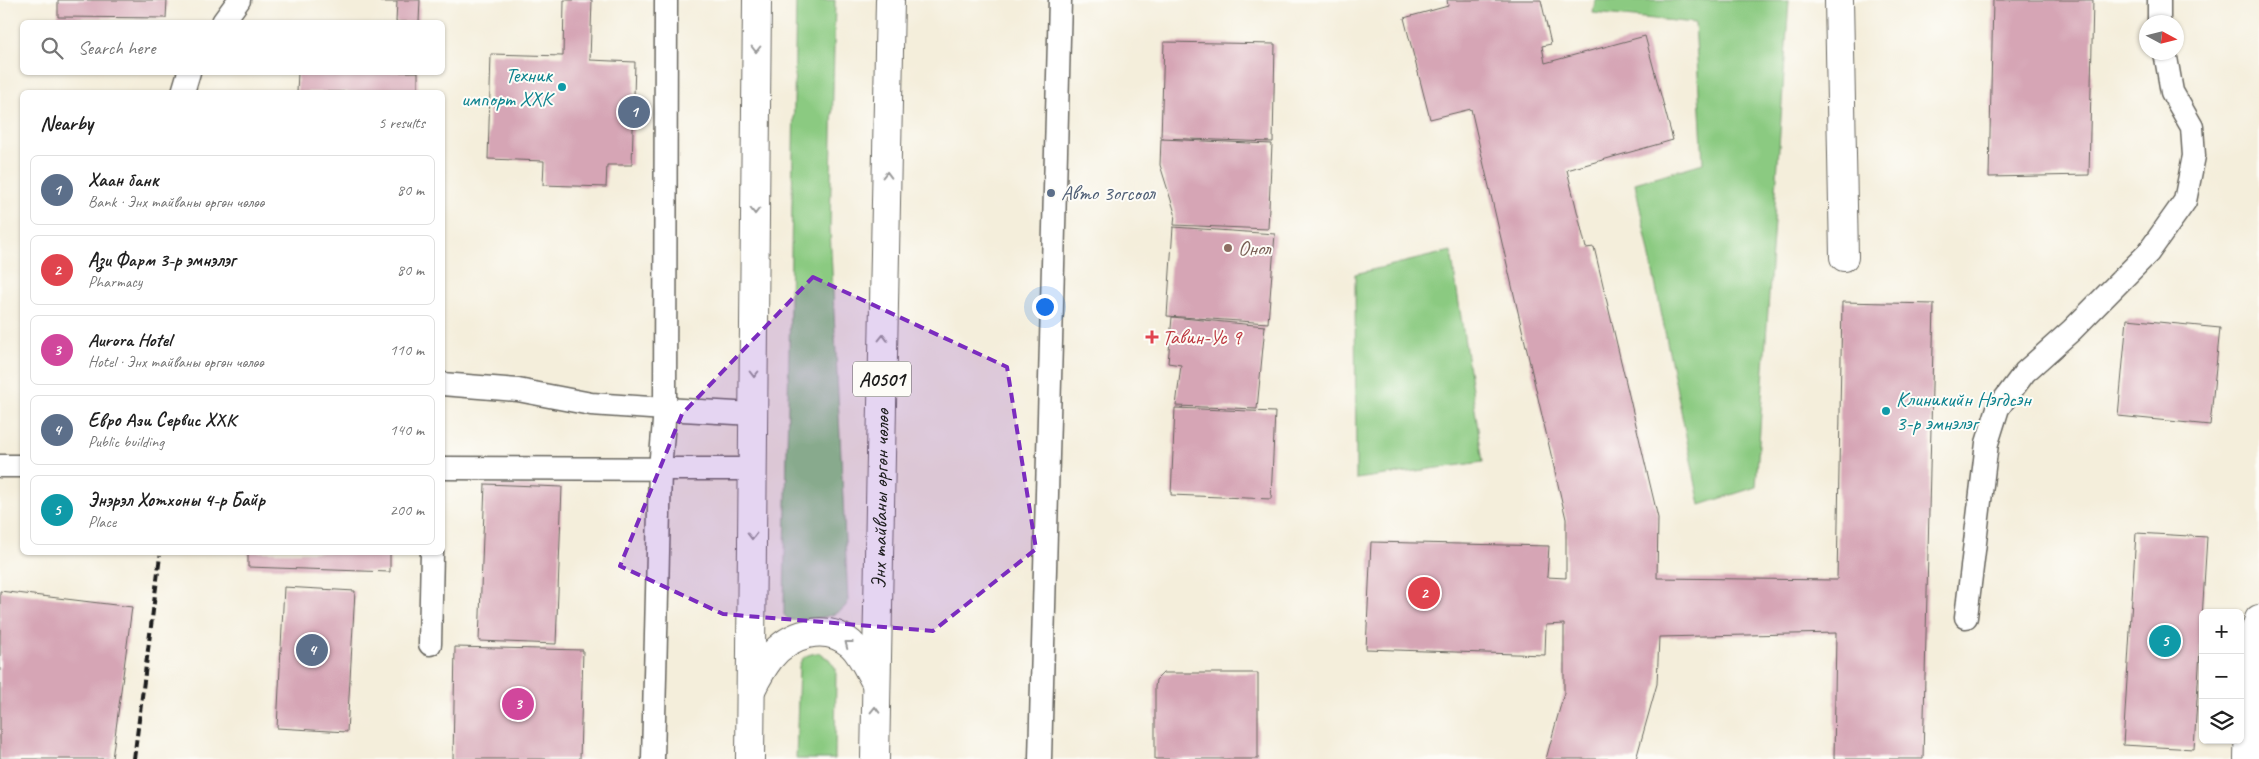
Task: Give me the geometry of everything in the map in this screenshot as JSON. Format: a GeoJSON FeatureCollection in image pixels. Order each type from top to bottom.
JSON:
{"type":"FeatureCollection","features":[{"type":"Feature","properties":{"kind":"main road"},"geometry":{"type":"LineString","coordinates":[[750,759],[757,0]]}},
{"type":"Feature","properties":{"kind":"main road","name":"Энх тайваны өргөн чөлөө"},"geometry":{"type":"LineString","coordinates":[[875,759],[890,0]]}},
{"type":"Feature","properties":{"kind":"main road"},"geometry":{"type":"LineString","coordinates":[[1839,0],[1844,257]]}},
{"type":"Feature","properties":{"kind":"main road"},"geometry":{"type":"LineString","coordinates":[[2248,759],[2251,642],[2259,619]]}},
{"type":"Feature","properties":{"kind":"main road"},"geometry":{"type":"LineString","coordinates":[[751,688],[769,659],[782,646],[812,632],[831,633],[851,644],[876,683]]}},
{"type":"Feature","properties":{"kind":"lane"},"geometry":{"type":"LineString","coordinates":[[224,20],[239,0]]}},
{"type":"Feature","properties":{"kind":"lane"},"geometry":{"type":"LineString","coordinates":[[653,759],[660,469],[665,409],[666,0]]}},
{"type":"Feature","properties":{"kind":"lane"},"geometry":{"type":"LineString","coordinates":[[1040,759],[1060,0]]}},
{"type":"Feature","properties":{"kind":"lane"},"geometry":{"type":"LineString","coordinates":[[2159,0],[2159,15]]}},
{"type":"Feature","properties":{"kind":"lane"},"geometry":{"type":"LineString","coordinates":[[1966,616],[1987,444],[1998,408],[2025,372],[2072,330],[2148,252],[2185,201],[2194,156],[2192,126],[2172,92],[2166,60]]}},
{"type":"Feature","properties":{"kind":"lane"},"geometry":{"type":"LineString","coordinates":[[184,90],[188,75]]}},
{"type":"Feature","properties":{"kind":"lane"},"geometry":{"type":"LineString","coordinates":[[445,384],[518,390],[592,404],[753,414]]}},
{"type":"Feature","properties":{"kind":"lane"},"geometry":{"type":"LineString","coordinates":[[0,466],[20,466]]}},
{"type":"Feature","properties":{"kind":"lane"},"geometry":{"type":"LineString","coordinates":[[445,468],[753,469]]}},
{"type":"Feature","properties":{"kind":"lane"},"geometry":{"type":"LineString","coordinates":[[430,644],[432,555]]}},
{"type":"Feature","properties":{"kind":"highlighted area"},"geometry":{"type":"Polygon","coordinates":[[[813,277],[1007,367],[1036,549],[933,631],[723,614],[620,566],[682,414],[813,277]]]}},
{"type":"Feature","properties":{"kind":"green space"},"geometry":{"type":"Polygon","coordinates":[[[796,0],[835,0],[830,229],[848,602],[844,608],[831,615],[793,620],[788,619],[784,615],[784,604],[796,0]]]}},
{"type":"Feature","properties":{"kind":"green space"},"geometry":{"type":"Polygon","coordinates":[[[1595,0],[1789,0],[1756,487],[1700,505],[1635,183],[1703,163],[1695,23],[1593,13],[1595,0]]]}},
{"type":"Feature","properties":{"kind":"green space"},"geometry":{"type":"Polygon","coordinates":[[[1451,251],[1483,462],[1356,479],[1355,274],[1451,251]]]}},
{"type":"Feature","properties":{"kind":"green space"},"geometry":{"type":"Polygon","coordinates":[[[818,653],[829,659],[836,669],[835,759],[796,759],[799,666],[806,656],[818,653]]]}},
{"type":"Feature","properties":{"kind":"building"},"geometry":{"type":"Polygon","coordinates":[[[58,0],[167,0],[166,18],[58,17],[58,0]]]}},
{"type":"Feature","properties":{"kind":"building","name":"Техник импорт ХХК"},"geometry":{"type":"Polygon","coordinates":[[[380,0],[420,0],[419,20],[396,20],[397,2],[380,2],[380,0]]]}},
{"type":"Feature","properties":{"kind":"building","name":"Техник импорт ХХК"},"geometry":{"type":"Polygon","coordinates":[[[564,0],[592,0],[590,60],[635,62],[632,165],[607,165],[606,187],[543,185],[544,161],[488,159],[491,54],[563,56],[564,0]]]}},
{"type":"Feature","properties":{"kind":"building","name":"Клиникийн Нэгдсэн 3-р эмнэлэг"},"geometry":{"type":"Polygon","coordinates":[[[1447,0],[1541,0],[1551,44],[1542,46],[1545,63],[1645,36],[1673,140],[1567,170],[1586,248],[1594,247],[1658,518],[1657,578],[1837,580],[1842,302],[1934,304],[1923,759],[1834,759],[1836,633],[1659,637],[1657,684],[1636,759],[1546,759],[1564,693],[1564,624],[1546,625],[1545,655],[1366,649],[1371,542],[1549,546],[1547,577],[1566,578],[1566,519],[1471,109],[1430,119],[1404,18],[1448,6],[1447,0]]]}},
{"type":"Feature","properties":{"kind":"building"},"geometry":{"type":"Polygon","coordinates":[[[1993,0],[2093,0],[2089,175],[1989,177],[1993,0]]]}},
{"type":"Feature","properties":{"kind":"building"},"geometry":{"type":"Polygon","coordinates":[[[1164,42],[1275,44],[1273,142],[1161,138],[1164,42]]]}},
{"type":"Feature","properties":{"kind":"building","name":"Техник импорт ХХК"},"geometry":{"type":"Polygon","coordinates":[[[298,75],[418,75],[418,90],[297,90],[298,75]]]}},
{"type":"Feature","properties":{"kind":"building"},"geometry":{"type":"Polygon","coordinates":[[[1161,139],[1272,144],[1268,229],[1174,225],[1175,213],[1160,165],[1161,139]]]}},
{"type":"Feature","properties":{"kind":"building"},"geometry":{"type":"Polygon","coordinates":[[[1173,227],[1275,234],[1268,323],[1167,316],[1173,227]]]}},
{"type":"Feature","properties":{"kind":"building"},"geometry":{"type":"Polygon","coordinates":[[[1172,317],[1265,326],[1257,409],[1176,406],[1181,365],[1168,363],[1172,317]]]}},
{"type":"Feature","properties":{"kind":"building"},"geometry":{"type":"Polygon","coordinates":[[[2127,319],[2220,328],[2210,425],[2118,416],[2127,319]]]}},
{"type":"Feature","properties":{"kind":"building"},"geometry":{"type":"Polygon","coordinates":[[[1175,408],[1275,412],[1271,499],[1171,495],[1175,408]]]}},
{"type":"Feature","properties":{"kind":"building"},"geometry":{"type":"Polygon","coordinates":[[[485,484],[562,487],[556,644],[479,641],[485,484]]]}},
{"type":"Feature","properties":{"kind":"building"},"geometry":{"type":"Polygon","coordinates":[[[2136,533],[2207,537],[2203,609],[2199,609],[2199,667],[2194,749],[2123,745],[2136,533]]]}},
{"type":"Feature","properties":{"kind":"building"},"geometry":{"type":"Polygon","coordinates":[[[248,555],[390,555],[390,572],[248,567],[248,555]]]}},
{"type":"Feature","properties":{"kind":"building"},"geometry":{"type":"Polygon","coordinates":[[[284,587],[355,591],[347,732],[277,728],[284,587]]]}},
{"type":"Feature","properties":{"kind":"building"},"geometry":{"type":"Polygon","coordinates":[[[0,591],[132,607],[112,759],[0,759],[0,591]]]}},
{"type":"Feature","properties":{"kind":"building"},"geometry":{"type":"Polygon","coordinates":[[[455,647],[583,650],[580,759],[453,759],[455,647]]]}},
{"type":"Feature","properties":{"kind":"building"},"geometry":{"type":"Polygon","coordinates":[[[1163,673],[1258,673],[1258,759],[1155,759],[1155,687],[1156,680],[1163,673]]]}},
{"type":"Feature","properties":{"kind":"railway"},"geometry":{"type":"LineString","coordinates":[[134,759],[160,556]]}},
{"type":"Feature","properties":{"kind":"place","name":"Техник импорт ХХК"},"geometry":{"type":"Point","coordinates":[562,87]}},
{"type":"Feature","properties":{"kind":"place","name":"Хаан банк"},"geometry":{"type":"Point","coordinates":[634,112]}},
{"type":"Feature","properties":{"kind":"place","name":"Авто 3огсоол"},"geometry":{"type":"Point","coordinates":[1051,193]}},
{"type":"Feature","properties":{"kind":"place","name":"Онол"},"geometry":{"type":"Point","coordinates":[1228,248]}},
{"type":"Feature","properties":{"kind":"place","name":"Тавин-Ус 9"},"geometry":{"type":"Point","coordinates":[1152,337]}},
{"type":"Feature","properties":{"kind":"place","name":"Клиникийн Нэгдсэн 3-р эмнэлэг"},"geometry":{"type":"Point","coordinates":[1886,411]}},
{"type":"Feature","properties":{"kind":"place","name":"Ази Фарм 3-р эмнэлэг"},"geometry":{"type":"Point","coordinates":[1424,593]}},
{"type":"Feature","properties":{"kind":"place","name":"Энэрэл Хотхоны 4-р Байр"},"geometry":{"type":"Point","coordinates":[2165,641]}},
{"type":"Feature","properties":{"kind":"place","name":"Евро Ази Сервис ХХК"},"geometry":{"type":"Point","coordinates":[312,650]}},
{"type":"Feature","properties":{"kind":"place","name":"Aurora Hotel"},"geometry":{"type":"Point","coordinates":[518,704]}}]}
